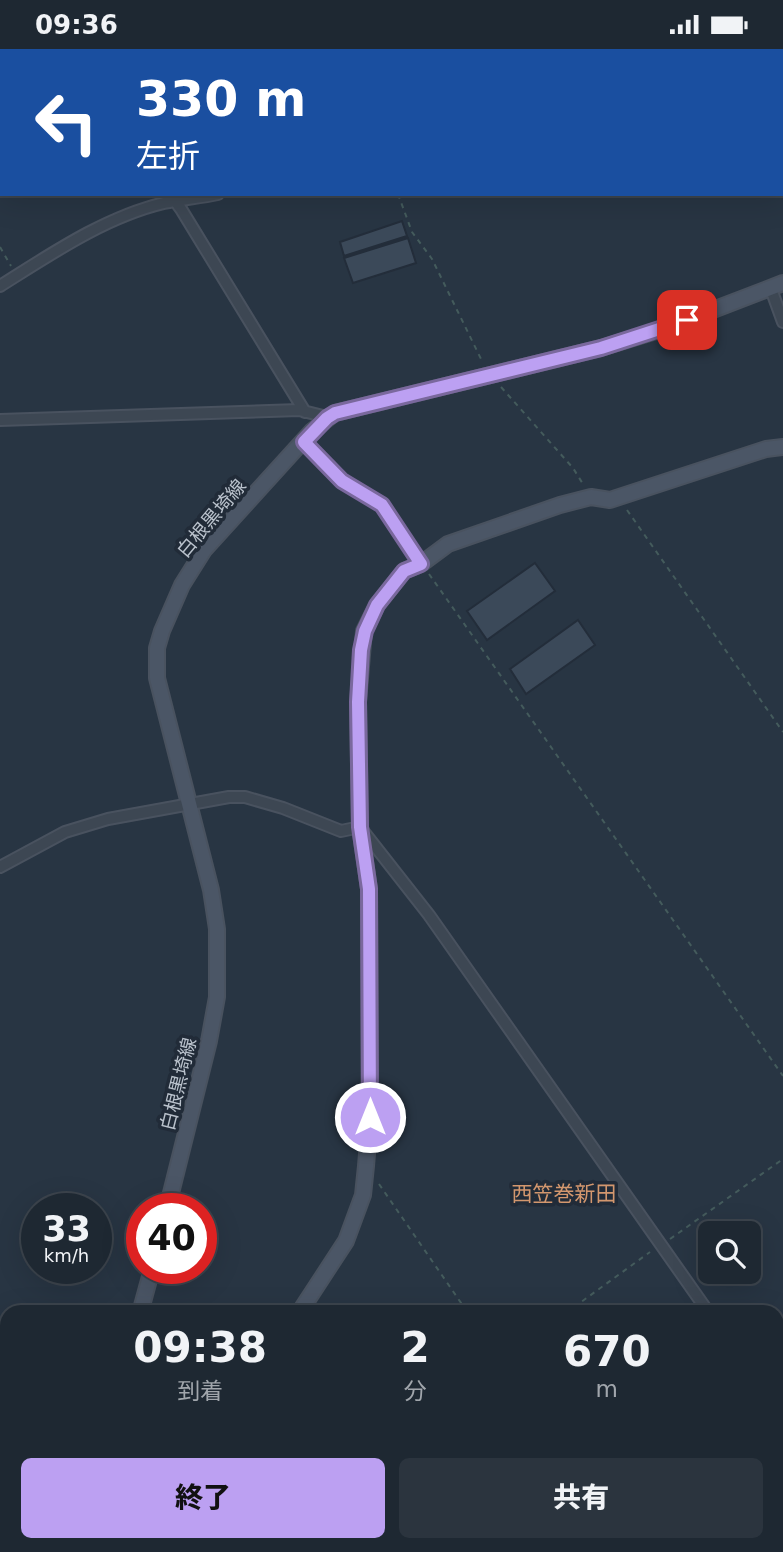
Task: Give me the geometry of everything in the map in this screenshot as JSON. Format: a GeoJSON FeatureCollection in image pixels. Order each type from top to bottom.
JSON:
{"type":"FeatureCollection","features":[{"type":"Feature","properties":{"kind":"main road","name":"白根黒埼線"},"geometry":{"type":"LineString","coordinates":[[171,1193],[209,1041],[216,997],[217,929],[211,890],[157,678],[157,648],[182,585],[204,550],[327,418],[356,407],[601,348],[666,328],[777,286]]}},
{"type":"Feature","properties":{"kind":"main road"},"geometry":{"type":"LineString","coordinates":[[304,1305],[346,1241],[363,1195],[370,1117],[369,889],[360,827],[358,702],[361,650],[365,631],[377,605],[404,571],[421,564],[448,544],[560,505],[591,497],[610,500],[766,449],[783,447]]}},
{"type":"Feature","properties":{"kind":"main road"},"geometry":{"type":"LineString","coordinates":[[143,1305],[148,1284]]}},
{"type":"Feature","properties":{"kind":"street"},"geometry":{"type":"LineString","coordinates":[[0,286],[99,228],[173,198],[196,196]]}},
{"type":"Feature","properties":{"kind":"street"},"geometry":{"type":"LineString","coordinates":[[173,198],[305,412]]}},
{"type":"Feature","properties":{"kind":"street"},"geometry":{"type":"LineString","coordinates":[[777,286],[783,321]]}},
{"type":"Feature","properties":{"kind":"street"},"geometry":{"type":"LineString","coordinates":[[0,420],[305,412],[327,418]]}},
{"type":"Feature","properties":{"kind":"street"},"geometry":{"type":"LineString","coordinates":[[304,442],[342,481],[382,505],[421,564]]}},
{"type":"Feature","properties":{"kind":"street"},"geometry":{"type":"LineString","coordinates":[[0,867],[65,832],[108,818],[229,797],[245,797],[283,808],[341,831],[360,827],[429,915],[703,1305]]}},
{"type":"Feature","properties":{"kind":"path"},"geometry":{"type":"LineString","coordinates":[[399,196],[412,232],[432,259],[489,374],[573,468],[591,497]]}},
{"type":"Feature","properties":{"kind":"path"},"geometry":{"type":"LineString","coordinates":[[0,247],[16,276]]}},
{"type":"Feature","properties":{"kind":"path"},"geometry":{"type":"LineString","coordinates":[[617,497],[783,732]]}},
{"type":"Feature","properties":{"kind":"path"},"geometry":{"type":"LineString","coordinates":[[421,564],[783,1076]]}},
{"type":"Feature","properties":{"kind":"path"},"geometry":{"type":"LineString","coordinates":[[577,1305],[783,1159]]}},
{"type":"Feature","properties":{"kind":"path"},"geometry":{"type":"LineString","coordinates":[[366,1165],[462,1305]]}},
{"type":"Feature","properties":{"kind":"building"},"geometry":{"type":"Polygon","coordinates":[[[402,221],[407,236],[344,256],[340,242],[402,221]]]}},
{"type":"Feature","properties":{"kind":"building"},"geometry":{"type":"Polygon","coordinates":[[[408,238],[416,263],[353,283],[344,258],[408,238]]]}},
{"type":"Feature","properties":{"kind":"building"},"geometry":{"type":"Polygon","coordinates":[[[535,563],[555,591],[487,640],[467,611],[535,563]]]}},
{"type":"Feature","properties":{"kind":"building"},"geometry":{"type":"Polygon","coordinates":[[[578,620],[595,645],[526,694],[510,669],[578,620]]]}},
{"type":"Feature","properties":{"kind":"district","name":"西笠巻新田"},"geometry":{"type":"Point","coordinates":[564,1194]}},
{"type":"Feature","properties":{"kind":"route"},"geometry":{"type":"LineString","coordinates":[[370,1117],[369,889],[360,827],[359,791],[358,702],[361,650],[365,631],[377,605],[404,571],[421,564],[382,505],[342,481],[304,442],[312,431],[335,413],[601,348],[687,320]]}}]}
